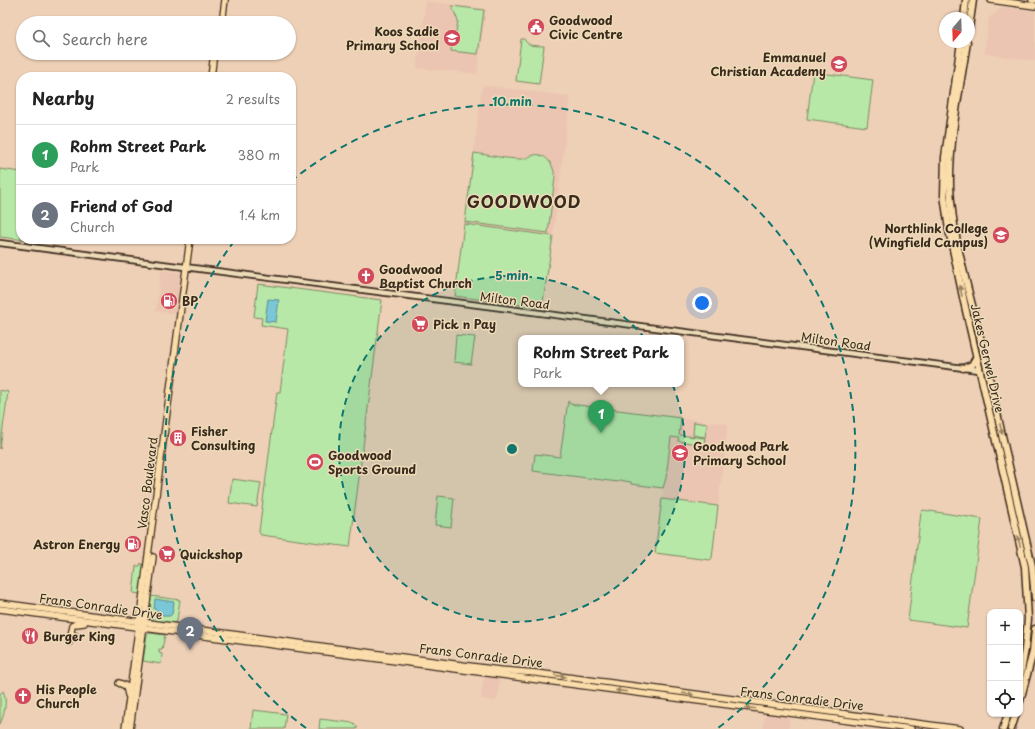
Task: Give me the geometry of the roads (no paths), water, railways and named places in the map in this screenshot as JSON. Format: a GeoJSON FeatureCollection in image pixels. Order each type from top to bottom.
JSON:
{"type":"FeatureCollection","features":[{"type":"Feature","properties":{"kind":"highway"},"geometry":{"type":"LineString","coordinates":[[965,12],[966,0]]}},
{"type":"Feature","properties":{"kind":"highway"},"geometry":{"type":"LineString","coordinates":[[971,12],[973,0]]}},
{"type":"Feature","properties":{"kind":"highway","name":"Jakes Gerwel Drive"},"geometry":{"type":"LineString","coordinates":[[959,48],[945,157],[944,185],[946,212],[976,358],[1025,567],[1028,619],[1023,660]]}},
{"type":"Feature","properties":{"kind":"highway","name":"Jakes Gerwel Drive"},"geometry":{"type":"LineString","coordinates":[[966,48],[950,159],[953,221],[1032,566],[1035,598]]}},
{"type":"Feature","properties":{"kind":"highway"},"geometry":{"type":"LineString","coordinates":[[944,185],[946,191],[951,194],[948,198],[948,203],[955,245],[954,254]]}},
{"type":"Feature","properties":{"kind":"highway"},"geometry":{"type":"LineString","coordinates":[[973,307],[972,316],[982,364],[979,370],[984,372],[992,400],[995,405]]}},
{"type":"Feature","properties":{"kind":"highway"},"geometry":{"type":"LineString","coordinates":[[963,368],[972,365],[976,358]]}},
{"type":"Feature","properties":{"kind":"highway"},"geometry":{"type":"LineString","coordinates":[[1023,690],[1033,652],[1035,629]]}},
{"type":"Feature","properties":{"kind":"highway"},"geometry":{"type":"LineString","coordinates":[[1004,729],[1007,717]]}},
{"type":"Feature","properties":{"kind":"highway"},"geometry":{"type":"LineString","coordinates":[[1011,729],[1015,717]]}},
{"type":"Feature","properties":{"kind":"main road"},"geometry":{"type":"LineString","coordinates":[[219,16],[221,0]]}},
{"type":"Feature","properties":{"kind":"main road"},"geometry":{"type":"LineString","coordinates":[[223,16],[225,0]]}},
{"type":"Feature","properties":{"kind":"main road"},"geometry":{"type":"LineString","coordinates":[[991,0],[1035,6]]}},
{"type":"Feature","properties":{"kind":"main road"},"geometry":{"type":"LineString","coordinates":[[212,72],[213,60]]}},
{"type":"Feature","properties":{"kind":"main road"},"geometry":{"type":"LineString","coordinates":[[216,72],[217,60]]}},
{"type":"Feature","properties":{"kind":"main road","name":"Vasco Boulevard"},"geometry":{"type":"LineString","coordinates":[[130,729],[188,268],[190,244]]}},
{"type":"Feature","properties":{"kind":"main road","name":"Vasco Boulevard"},"geometry":{"type":"LineString","coordinates":[[188,268],[193,244]]}},
{"type":"Feature","properties":{"kind":"main road","name":"Frans Conradie Drive"},"geometry":{"type":"LineString","coordinates":[[0,603],[142,625],[910,729]]}},
{"type":"Feature","properties":{"kind":"main road","name":"Frans Conradie Drive"},"geometry":{"type":"LineString","coordinates":[[0,609],[97,622],[142,625],[960,729]]}},
{"type":"Feature","properties":{"kind":"main road"},"geometry":{"type":"LineString","coordinates":[[69,642],[70,631],[76,624],[97,622]]}},
{"type":"Feature","properties":{"kind":"main road","name":"Vasco Boulevard"},"geometry":{"type":"LineString","coordinates":[[125,729],[142,625]]}},
{"type":"Feature","properties":{"kind":"main road"},"geometry":{"type":"LineString","coordinates":[[70,631],[76,636]]}},
{"type":"Feature","properties":{"kind":"main road"},"geometry":{"type":"LineString","coordinates":[[119,683],[126,687],[129,700]]}},
{"type":"Feature","properties":{"kind":"street","name":"Milton Road"},"geometry":{"type":"LineString","coordinates":[[0,243],[979,370]]}},
{"type":"Feature","properties":{"kind":"water"},"geometry":{"type":"Polygon","coordinates":[[[268,299],[279,300],[276,322],[265,321],[268,299]]]}},
{"type":"Feature","properties":{"kind":"water"},"geometry":{"type":"Polygon","coordinates":[[[155,599],[174,602],[172,614],[170,616],[164,616],[154,609],[155,599]]]}},
{"type":"Feature","properties":{"kind":"place","name":"Goodwood Civic Centre"},"geometry":{"type":"Point","coordinates":[536,27]}},
{"type":"Feature","properties":{"kind":"place","name":"Koos Sadie Primary School"},"geometry":{"type":"Point","coordinates":[452,38]}},
{"type":"Feature","properties":{"kind":"place","name":"Emmanuel Christian Academy"},"geometry":{"type":"Point","coordinates":[839,64]}},
{"type":"Feature","properties":{"kind":"place","name":"Northlink College (Wingfield Campus)"},"geometry":{"type":"Point","coordinates":[1001,235]}},
{"type":"Feature","properties":{"kind":"place","name":"Goodwood Baptist Church"},"geometry":{"type":"Point","coordinates":[366,276]}},
{"type":"Feature","properties":{"kind":"place","name":"BP"},"geometry":{"type":"Point","coordinates":[169,301]}},
{"type":"Feature","properties":{"kind":"place","name":"Pick n Pay"},"geometry":{"type":"Point","coordinates":[420,324]}},
{"type":"Feature","properties":{"kind":"place","name":"Rohm Street Park"},"geometry":{"type":"Point","coordinates":[601,433]}},
{"type":"Feature","properties":{"kind":"place","name":"Fisher Consulting"},"geometry":{"type":"Point","coordinates":[178,438]}},
{"type":"Feature","properties":{"kind":"place","name":"Goodwood Park Primary School"},"geometry":{"type":"Point","coordinates":[680,453]}},
{"type":"Feature","properties":{"kind":"place","name":"Goodwood Sports Ground"},"geometry":{"type":"Point","coordinates":[315,462]}},
{"type":"Feature","properties":{"kind":"place","name":"Astron Energy"},"geometry":{"type":"Point","coordinates":[133,544]}},
{"type":"Feature","properties":{"kind":"place","name":"Quickshop"},"geometry":{"type":"Point","coordinates":[167,554]}},
{"type":"Feature","properties":{"kind":"place","name":"Burger King"},"geometry":{"type":"Point","coordinates":[30,636]}},
{"type":"Feature","properties":{"kind":"place","name":"Friend of God"},"geometry":{"type":"Point","coordinates":[190,650]}},
{"type":"Feature","properties":{"kind":"place","name":"His People Church"},"geometry":{"type":"Point","coordinates":[23,696]}},
{"type":"Feature","properties":{"kind":"district","name":"GOODWOOD"},"geometry":{"type":"Point","coordinates":[524,201]}}]}
